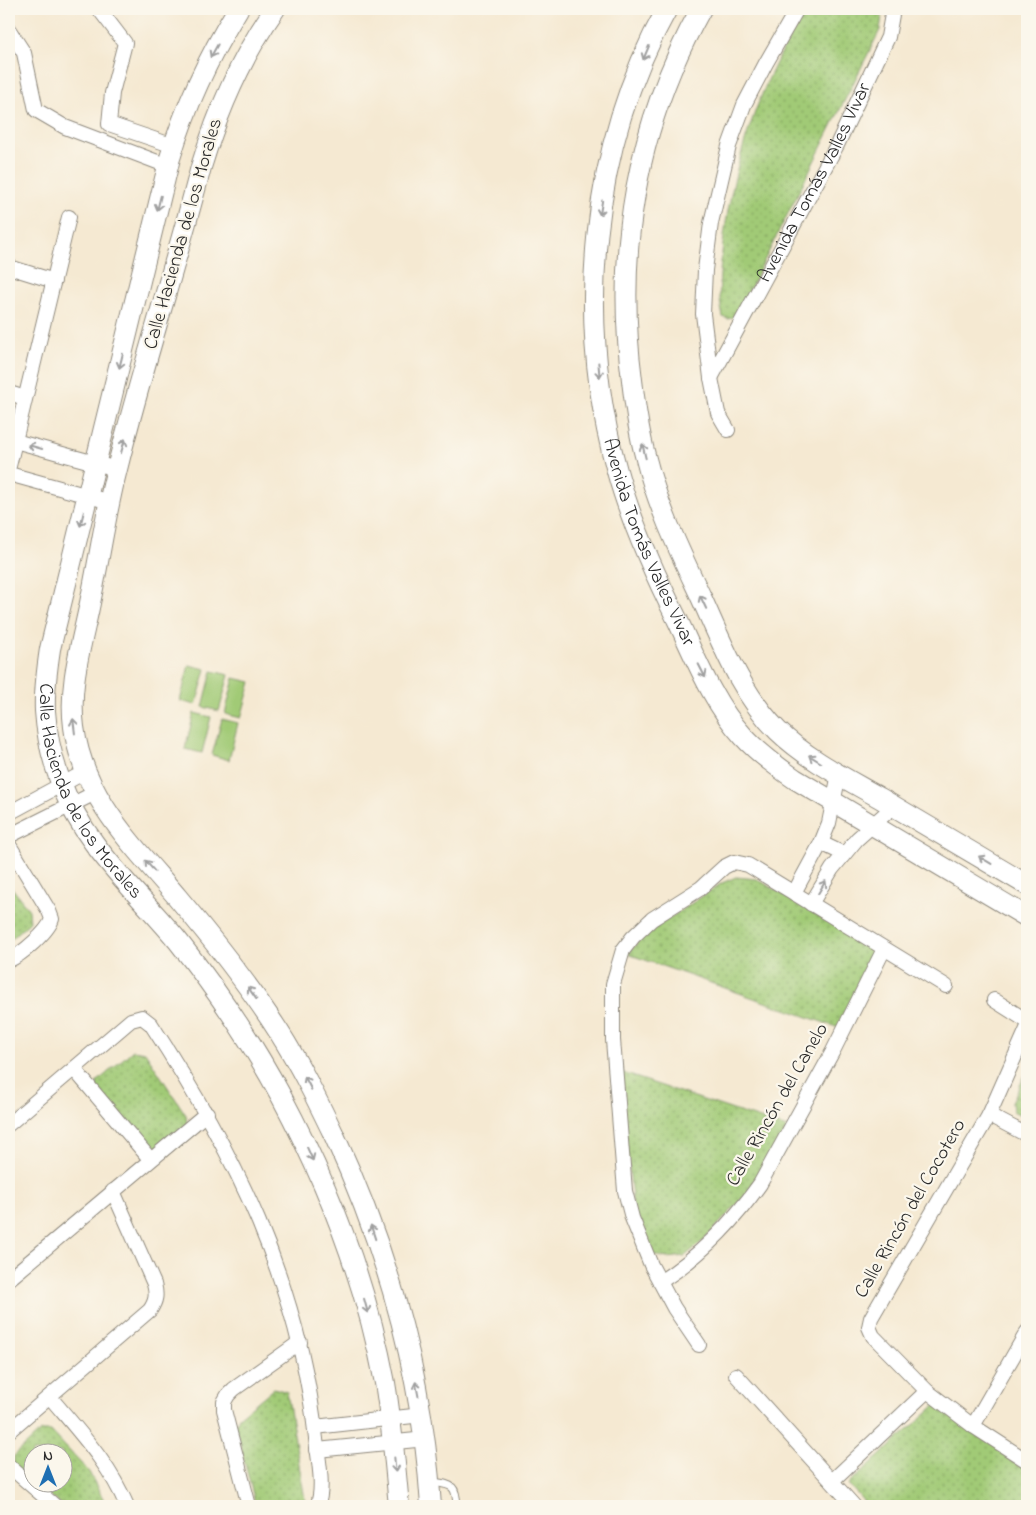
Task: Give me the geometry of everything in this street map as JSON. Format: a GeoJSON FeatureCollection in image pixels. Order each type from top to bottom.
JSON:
{"type":"FeatureCollection","features":[{"type":"Feature","properties":{"kind":"street"},"geometry":{"type":"LineString","coordinates":[[99,9],[125,43],[112,94],[109,124],[174,146]]}},
{"type":"Feature","properties":{"kind":"street","name":"Calle Hacienda de los Morales"},"geometry":{"type":"LineString","coordinates":[[238,9],[194,90],[168,166],[50,649],[45,709],[47,730],[55,766],[62,784],[71,805],[97,848],[162,922],[196,966],[253,1049],[302,1137],[340,1224],[371,1325],[382,1369],[394,1442],[399,1506]]}},
{"type":"Feature","properties":{"kind":"street","name":"Calle Hacienda de los Morales"},"geometry":{"type":"LineString","coordinates":[[275,9],[259,33],[234,80],[209,142],[117,469],[74,683],[73,726],[78,748],[95,793],[126,838],[218,947],[280,1033],[302,1070],[354,1180],[372,1228],[412,1364],[426,1439],[431,1506]]}},
{"type":"Feature","properties":{"kind":"street","name":"Avenida Tomás Valles Vivar"},"geometry":{"type":"LineString","coordinates":[[667,9],[638,71],[621,119],[610,159],[598,224],[594,280],[598,372],[607,430],[617,472],[637,531],[669,604],[712,691],[727,716],[757,750],[775,766],[1027,917]]}},
{"type":"Feature","properties":{"kind":"street","name":"Avenida Tomás Valles Vivar"},"geometry":{"type":"LineString","coordinates":[[701,9],[680,48],[660,98],[632,203],[626,261],[629,360],[635,410],[646,459],[658,497],[685,564],[742,683],[757,707],[778,731],[800,749],[839,774],[1027,885]]}},
{"type":"Feature","properties":{"kind":"street"},"geometry":{"type":"LineString","coordinates":[[728,430],[718,413],[711,378],[703,314],[705,270],[711,223],[729,146],[744,105],[797,9]]}},
{"type":"Feature","properties":{"kind":"street","name":"Avenida Tomás Valles Vivar"},"geometry":{"type":"LineString","coordinates":[[711,378],[838,145],[888,37],[893,9]]}},
{"type":"Feature","properties":{"kind":"street"},"geometry":{"type":"LineString","coordinates":[[9,30],[24,53],[36,110],[65,127],[168,166]]}},
{"type":"Feature","properties":{"kind":"street"},"geometry":{"type":"LineString","coordinates":[[9,466],[69,217]]}},
{"type":"Feature","properties":{"kind":"street"},"geometry":{"type":"LineString","coordinates":[[9,267],[54,281]]}},
{"type":"Feature","properties":{"kind":"street"},"geometry":{"type":"LineString","coordinates":[[9,393],[25,398]]}},
{"type":"Feature","properties":{"kind":"street"},"geometry":{"type":"LineString","coordinates":[[14,441],[117,469]]}},
{"type":"Feature","properties":{"kind":"street"},"geometry":{"type":"LineString","coordinates":[[9,474],[110,502]]}},
{"type":"Feature","properties":{"kind":"street"},"geometry":{"type":"LineString","coordinates":[[9,813],[86,772]]}},
{"type":"Feature","properties":{"kind":"street"},"geometry":{"type":"LineString","coordinates":[[794,893],[821,843],[829,823],[839,774]]}},
{"type":"Feature","properties":{"kind":"street"},"geometry":{"type":"LineString","coordinates":[[9,836],[95,793]]}},
{"type":"Feature","properties":{"kind":"street"},"geometry":{"type":"LineString","coordinates":[[811,904],[844,854],[871,825],[894,806]]}},
{"type":"Feature","properties":{"kind":"street"},"geometry":{"type":"LineString","coordinates":[[821,843],[844,854]]}},
{"type":"Feature","properties":{"kind":"street"},"geometry":{"type":"LineString","coordinates":[[9,845],[49,911],[52,920],[47,929],[9,960]]}},
{"type":"Feature","properties":{"kind":"street"},"geometry":{"type":"LineString","coordinates":[[699,1345],[674,1308],[660,1282],[638,1235],[625,1191],[613,1040],[613,984],[623,950],[633,937],[652,919],[701,888],[724,866],[734,862],[748,864],[946,986]]}},
{"type":"Feature","properties":{"kind":"street"},"geometry":{"type":"LineString","coordinates":[[196,966],[218,947]]}},
{"type":"Feature","properties":{"kind":"street","name":"Calle Rincón del Canelo"},"geometry":{"type":"LineString","coordinates":[[660,1282],[678,1270],[713,1240],[760,1184],[834,1052],[884,949]]}},
{"type":"Feature","properties":{"kind":"street"},"geometry":{"type":"LineString","coordinates":[[994,1000],[1027,1021]]}},
{"type":"Feature","properties":{"kind":"street"},"geometry":{"type":"LineString","coordinates":[[9,1124],[131,1020],[142,1017],[151,1024],[206,1113],[252,1204],[288,1298],[300,1342],[314,1427],[320,1488],[320,1500],[317,1506]]}},
{"type":"Feature","properties":{"kind":"street","name":"Calle Rincón del Cocotero"},"geometry":{"type":"LineString","coordinates":[[1027,1029],[989,1115],[869,1322],[873,1336],[927,1391],[973,1426],[1027,1461]]}},
{"type":"Feature","properties":{"kind":"street"},"geometry":{"type":"LineString","coordinates":[[74,1068],[150,1159]]}},
{"type":"Feature","properties":{"kind":"street"},"geometry":{"type":"LineString","coordinates":[[9,1279],[206,1113]]}},
{"type":"Feature","properties":{"kind":"street"},"geometry":{"type":"LineString","coordinates":[[989,1115],[1027,1135]]}},
{"type":"Feature","properties":{"kind":"street"},"geometry":{"type":"LineString","coordinates":[[9,1431],[150,1310],[156,1299],[154,1284],[113,1190]]}},
{"type":"Feature","properties":{"kind":"street"},"geometry":{"type":"LineString","coordinates":[[973,1426],[1027,1332]]}},
{"type":"Feature","properties":{"kind":"street"},"geometry":{"type":"LineString","coordinates":[[249,1506],[226,1419],[224,1402],[234,1389],[300,1342]]}},
{"type":"Feature","properties":{"kind":"street"},"geometry":{"type":"LineString","coordinates":[[736,1375],[854,1506]]}},
{"type":"Feature","properties":{"kind":"street"},"geometry":{"type":"LineString","coordinates":[[832,1481],[927,1391]]}},
{"type":"Feature","properties":{"kind":"street"},"geometry":{"type":"LineString","coordinates":[[50,1397],[106,1465],[119,1487],[127,1506]]}},
{"type":"Feature","properties":{"kind":"street"},"geometry":{"type":"LineString","coordinates":[[314,1427],[422,1415]]}},
{"type":"Feature","properties":{"kind":"street"},"geometry":{"type":"LineString","coordinates":[[317,1450],[426,1439]]}},
{"type":"Feature","properties":{"kind":"street"},"geometry":{"type":"LineString","coordinates":[[9,1466],[55,1506]]}},
{"type":"Feature","properties":{"kind":"lane"},"geometry":{"type":"LineString","coordinates":[[430,1482],[454,1487],[457,1506]]}},
{"type":"Feature","properties":{"kind":"green space"},"geometry":{"type":"Polygon","coordinates":[[[808,9],[883,9],[880,30],[742,305],[736,316],[728,319],[723,317],[721,308],[720,271],[731,195],[743,147],[769,77],[783,49],[808,9]]]}},
{"type":"Feature","properties":{"kind":"green space"},"geometry":{"type":"Polygon","coordinates":[[[189,665],[206,669],[196,705],[180,701],[189,665]]]}},
{"type":"Feature","properties":{"kind":"green space"},"geometry":{"type":"Polygon","coordinates":[[[212,671],[229,675],[219,711],[203,707],[212,671]]]}},
{"type":"Feature","properties":{"kind":"green space"},"geometry":{"type":"Polygon","coordinates":[[[234,678],[251,682],[241,718],[225,714],[234,678]]]}},
{"type":"Feature","properties":{"kind":"green space"},"geometry":{"type":"Polygon","coordinates":[[[194,713],[211,717],[202,753],[185,749],[194,713]]]}},
{"type":"Feature","properties":{"kind":"green space"},"geometry":{"type":"Polygon","coordinates":[[[222,719],[238,723],[229,760],[212,755],[222,719]]]}},
{"type":"Feature","properties":{"kind":"green space"},"geometry":{"type":"Polygon","coordinates":[[[736,877],[757,879],[872,948],[872,962],[839,1028],[628,954],[643,936],[722,883],[736,877]]]}},
{"type":"Feature","properties":{"kind":"green space"},"geometry":{"type":"Polygon","coordinates":[[[9,884],[29,910],[30,922],[9,941],[9,884]]]}},
{"type":"Feature","properties":{"kind":"green space"},"geometry":{"type":"Polygon","coordinates":[[[133,1050],[145,1052],[186,1115],[187,1125],[157,1151],[146,1150],[97,1093],[97,1082],[133,1050]]]}},
{"type":"Feature","properties":{"kind":"green space"},"geometry":{"type":"Polygon","coordinates":[[[1027,1071],[1027,1118],[1013,1111],[1012,1102],[1027,1071]]]}},
{"type":"Feature","properties":{"kind":"green space"},"geometry":{"type":"Polygon","coordinates":[[[620,1072],[787,1128],[766,1173],[703,1241],[685,1256],[667,1258],[653,1255],[633,1209],[620,1072]]]}},
{"type":"Feature","properties":{"kind":"green space"},"geometry":{"type":"Polygon","coordinates":[[[274,1388],[287,1392],[306,1506],[256,1506],[235,1426],[239,1417],[274,1388]]]}},
{"type":"Feature","properties":{"kind":"green space"},"geometry":{"type":"Polygon","coordinates":[[[937,1404],[1027,1462],[1027,1506],[868,1506],[848,1484],[937,1404]]]}},
{"type":"Feature","properties":{"kind":"green space"},"geometry":{"type":"Polygon","coordinates":[[[41,1431],[51,1431],[61,1442],[29,1442],[41,1431]]]}},
{"type":"Feature","properties":{"kind":"green space"},"geometry":{"type":"Polygon","coordinates":[[[22,1449],[22,1473],[14,1467],[14,1456],[22,1449]]]}},
{"type":"Feature","properties":{"kind":"green space"},"geometry":{"type":"Polygon","coordinates":[[[72,1454],[89,1472],[107,1506],[63,1506],[45,1492],[72,1492],[72,1454]]]}}]}
